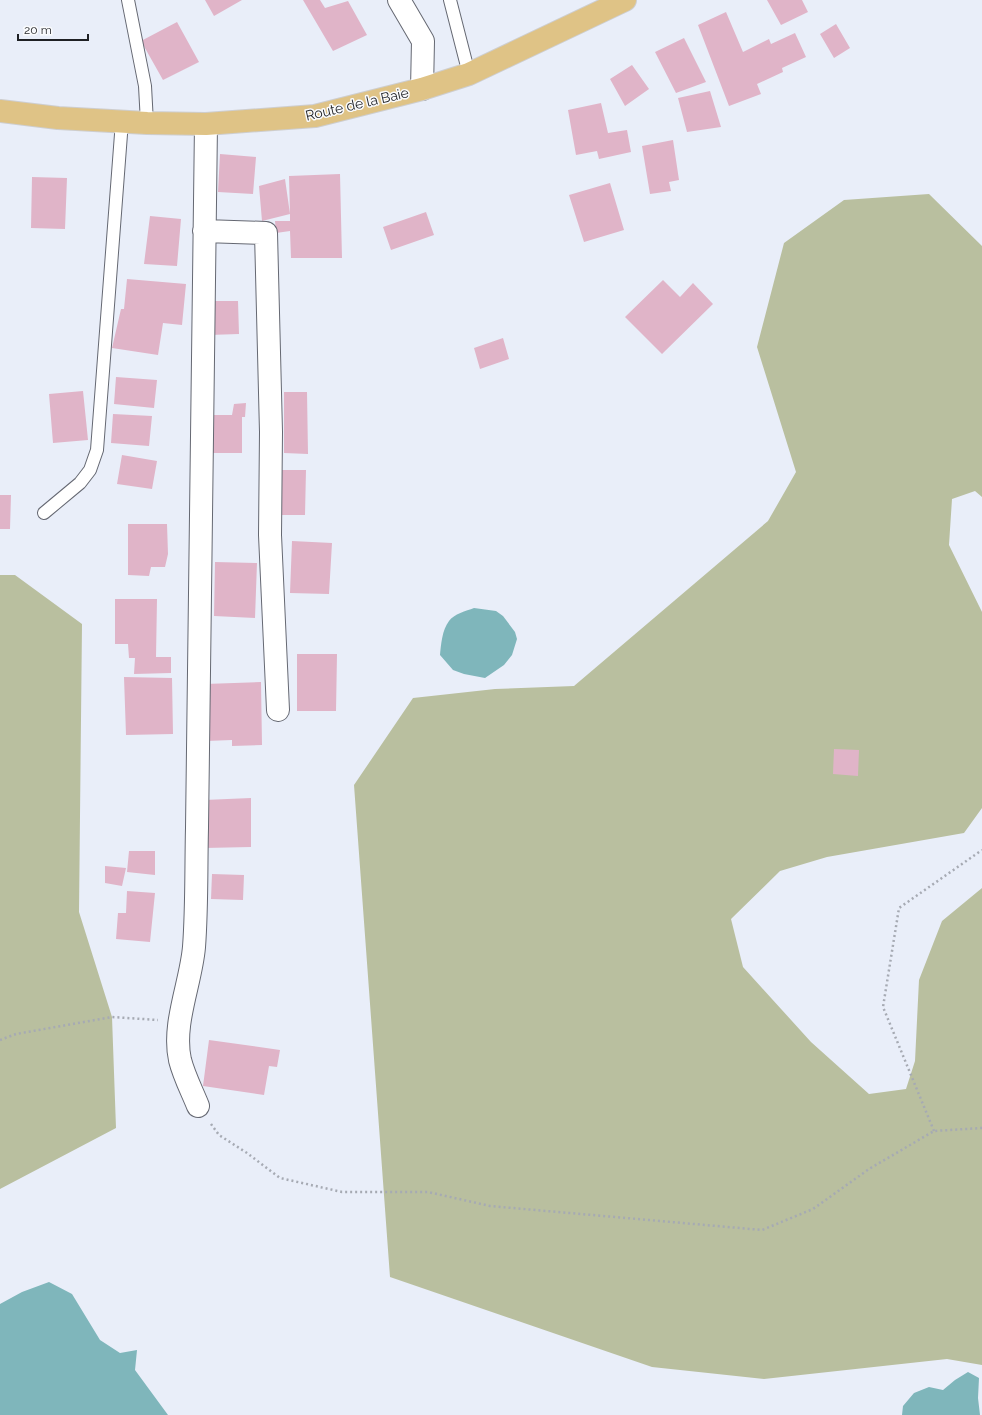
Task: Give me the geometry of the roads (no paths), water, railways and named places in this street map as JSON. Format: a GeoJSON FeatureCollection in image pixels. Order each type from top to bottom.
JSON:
{"type":"FeatureCollection","features":[{"type":"Feature","properties":{"kind":"main road","name":"Route de la Baie"},"geometry":{"type":"LineString","coordinates":[[0,111],[58,118],[147,123],[206,124],[315,116],[422,89],[469,74],[624,0]]}},
{"type":"Feature","properties":{"kind":"street"},"geometry":{"type":"LineString","coordinates":[[399,0],[423,41],[422,89]]}},
{"type":"Feature","properties":{"kind":"street"},"geometry":{"type":"LineString","coordinates":[[198,1106],[184,1073],[180,1058],[179,1041],[180,1021],[194,949],[199,710],[206,124]]}},
{"type":"Feature","properties":{"kind":"street"},"geometry":{"type":"LineString","coordinates":[[204,231],[266,234],[271,432],[270,535],[278,710]]}},
{"type":"Feature","properties":{"kind":"lane"},"geometry":{"type":"LineString","coordinates":[[128,0],[145,86],[147,123]]}},
{"type":"Feature","properties":{"kind":"lane"},"geometry":{"type":"LineString","coordinates":[[450,0],[469,74]]}},
{"type":"Feature","properties":{"kind":"lane"},"geometry":{"type":"LineString","coordinates":[[44,513],[80,483],[90,470],[97,450],[122,121]]}},
{"type":"Feature","properties":{"kind":"water"},"geometry":{"type":"Polygon","coordinates":[[[474,608],[496,611],[503,616],[515,632],[517,639],[512,655],[504,665],[485,678],[464,674],[453,670],[440,655],[443,633],[449,621],[457,615],[474,608]]]}},
{"type":"Feature","properties":{"kind":"water"},"geometry":{"type":"Polygon","coordinates":[[[49,1282],[72,1294],[100,1340],[120,1353],[137,1350],[135,1370],[168,1415],[0,1415],[0,1304],[22,1292],[49,1282]]]}},
{"type":"Feature","properties":{"kind":"water"},"geometry":{"type":"Polygon","coordinates":[[[968,1372],[979,1378],[978,1398],[980,1415],[902,1415],[903,1406],[914,1393],[929,1387],[943,1390],[968,1372]]]}}]}
